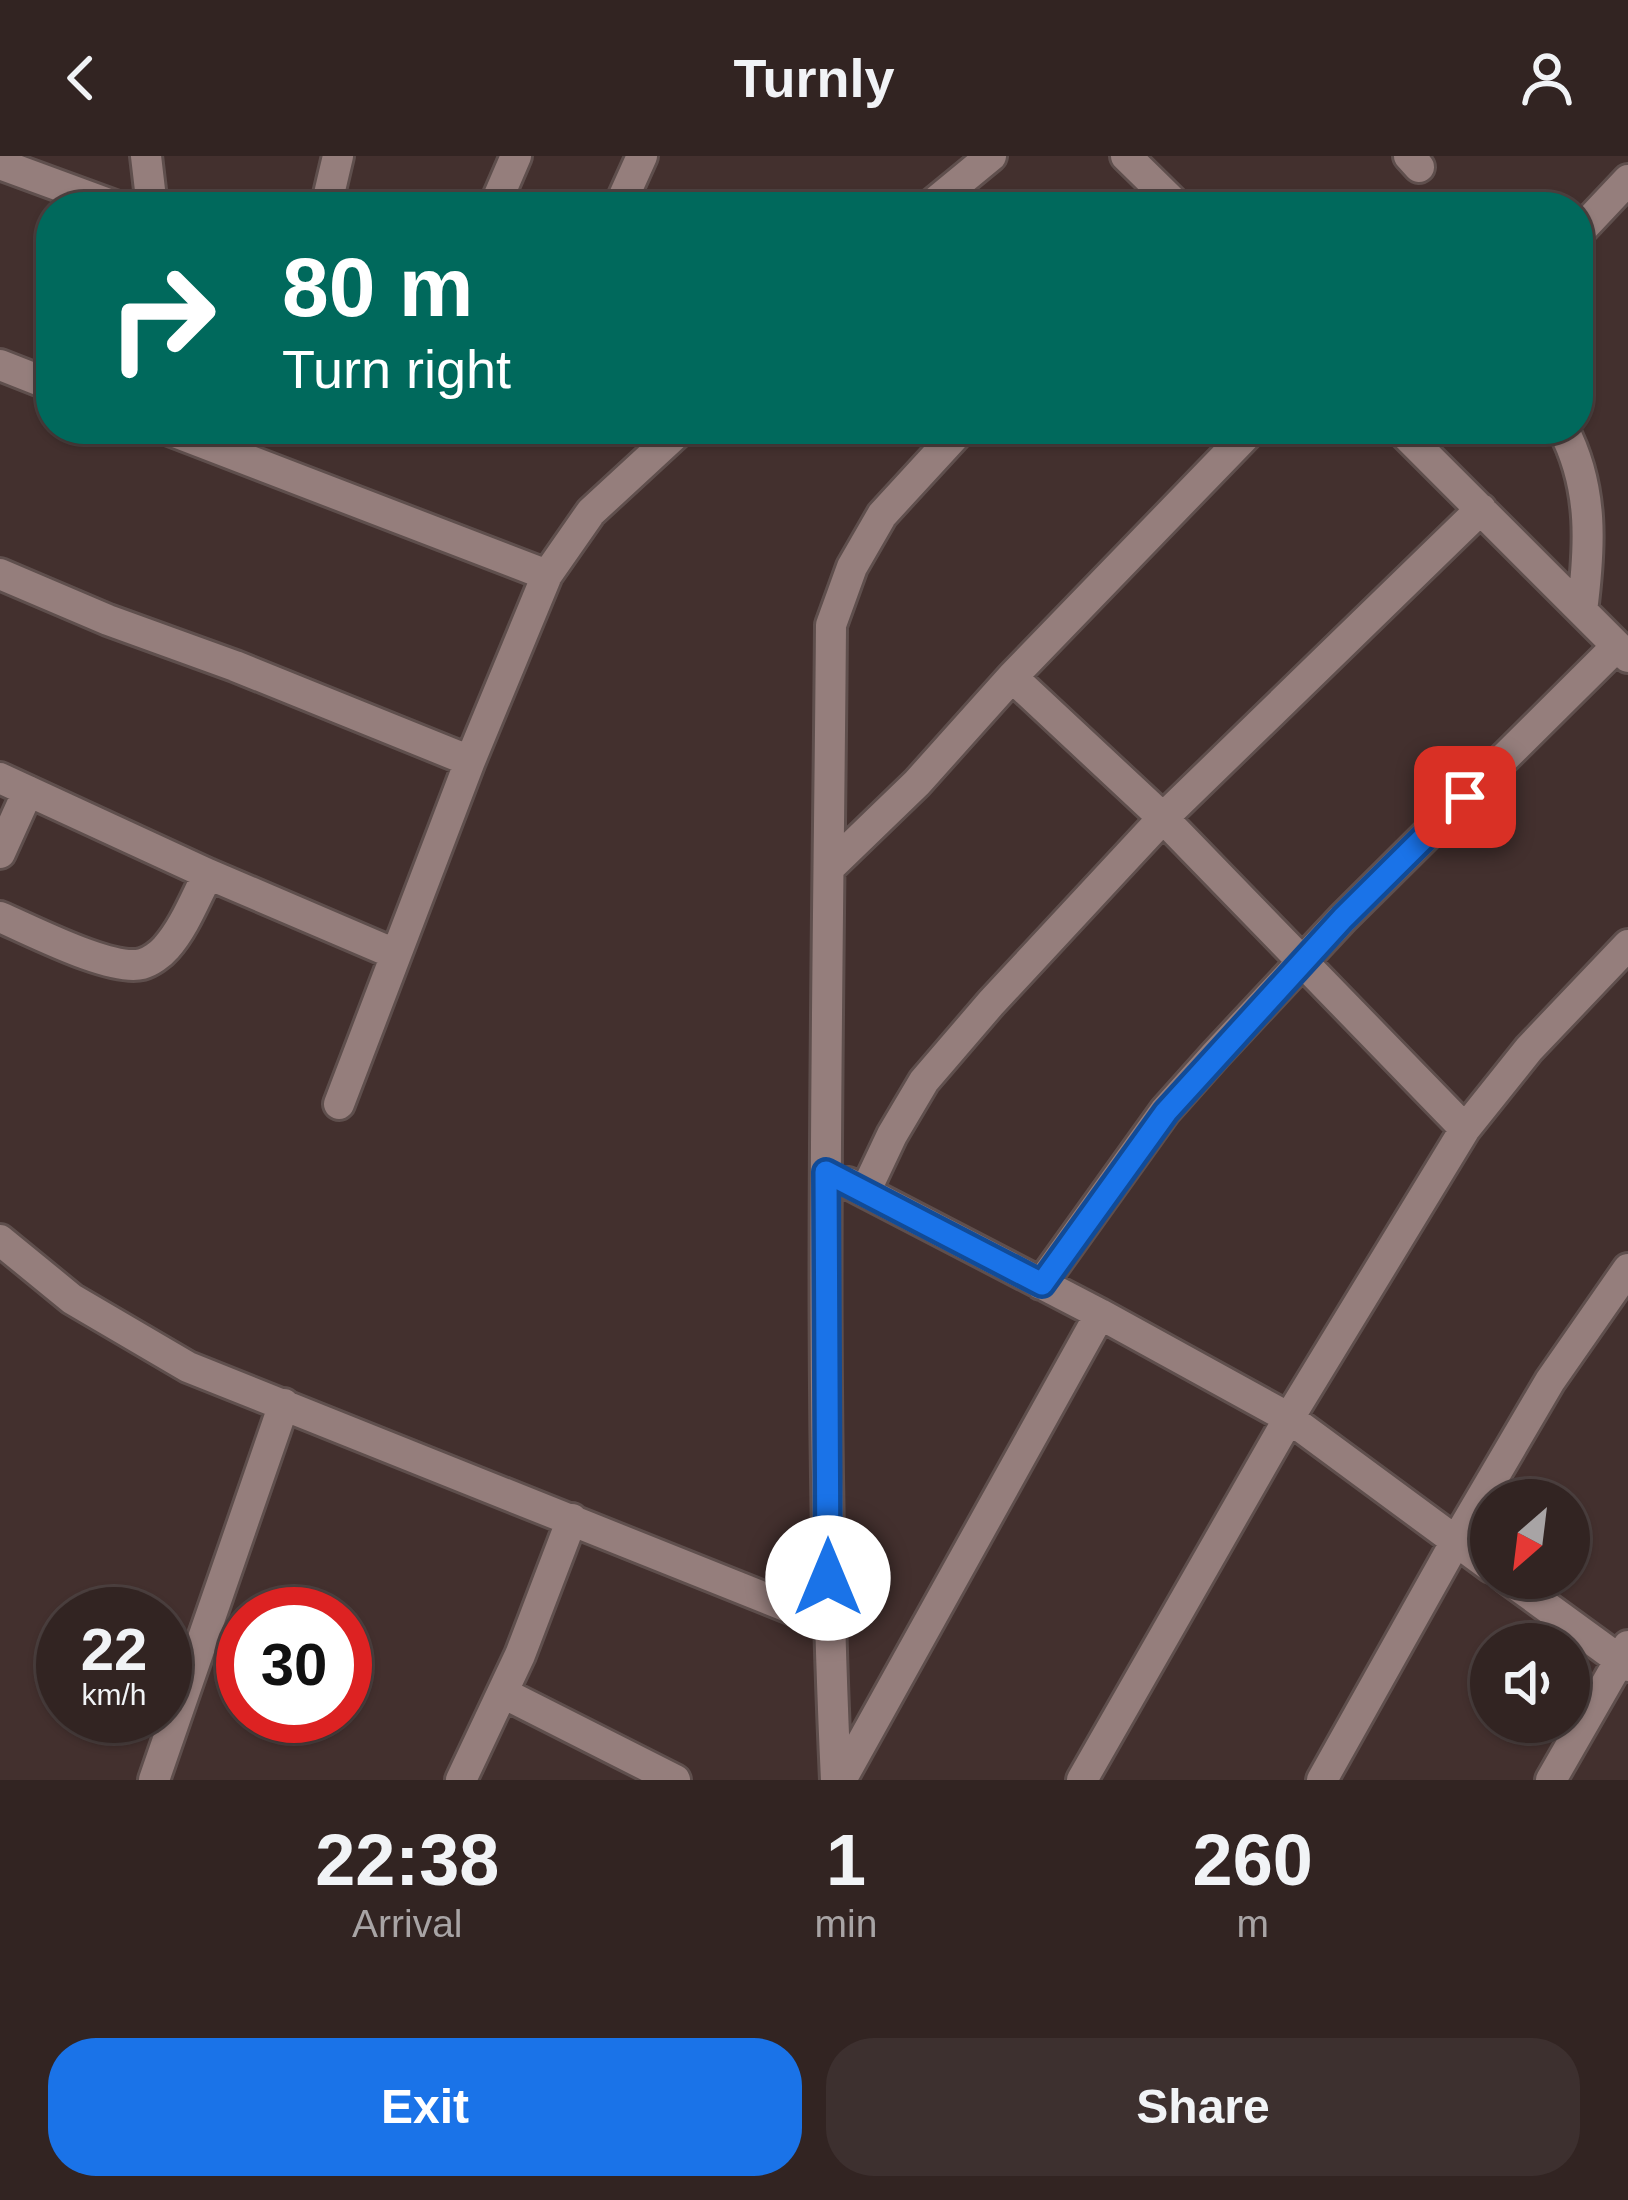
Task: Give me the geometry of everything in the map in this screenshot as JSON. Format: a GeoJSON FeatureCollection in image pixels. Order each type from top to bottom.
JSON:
{"type":"FeatureCollection","features":[{"type":"Feature","properties":{"kind":"street"},"geometry":{"type":"LineString","coordinates":[[146,156],[150,192]]}},
{"type":"Feature","properties":{"kind":"street"},"geometry":{"type":"LineString","coordinates":[[330,192],[338,156]]}},
{"type":"Feature","properties":{"kind":"street"},"geometry":{"type":"LineString","coordinates":[[501,192],[517,156]]}},
{"type":"Feature","properties":{"kind":"street"},"geometry":{"type":"LineString","coordinates":[[626,192],[642,156]]}},
{"type":"Feature","properties":{"kind":"street"},"geometry":{"type":"LineString","coordinates":[[947,192],[991,156]]}},
{"type":"Feature","properties":{"kind":"street"},"geometry":{"type":"LineString","coordinates":[[1126,156],[1163,192]]}},
{"type":"Feature","properties":{"kind":"street"},"geometry":{"type":"LineString","coordinates":[[0,164],[76,192]]}},
{"type":"Feature","properties":{"kind":"street"},"geometry":{"type":"LineString","coordinates":[[1593,217],[1628,180]]}},
{"type":"Feature","properties":{"kind":"street"},"geometry":{"type":"LineString","coordinates":[[0,365],[36,379]]}},
{"type":"Feature","properties":{"kind":"street"},"geometry":{"type":"LineString","coordinates":[[205,444],[548,575]]}},
{"type":"Feature","properties":{"kind":"street"},"geometry":{"type":"LineString","coordinates":[[339,1104],[470,761],[548,575],[591,512],[665,444]]}},
{"type":"Feature","properties":{"kind":"street"},"geometry":{"type":"LineString","coordinates":[[838,1780],[828,1623],[826,1172],[832,625],[852,567],[882,514],[947,444]]}},
{"type":"Feature","properties":{"kind":"street"},"geometry":{"type":"LineString","coordinates":[[829,868],[917,783],[1012,677],[1237,444]]}},
{"type":"Feature","properties":{"kind":"street"},"geometry":{"type":"LineString","coordinates":[[1042,1284],[1166,1112],[1301,963],[1622,652],[1415,444]]}},
{"type":"Feature","properties":{"kind":"street"},"geometry":{"type":"LineString","coordinates":[[1570,444],[1589,520],[1582,611]]}},
{"type":"Feature","properties":{"kind":"street"},"geometry":{"type":"LineString","coordinates":[[866,1192],[924,1081],[991,1004],[1163,818],[1481,509]]}},
{"type":"Feature","properties":{"kind":"street"},"geometry":{"type":"LineString","coordinates":[[0,574],[470,761]]}},
{"type":"Feature","properties":{"kind":"street"},"geometry":{"type":"LineString","coordinates":[[1012,677],[1163,818],[1465,1129]]}},
{"type":"Feature","properties":{"kind":"street"},"geometry":{"type":"LineString","coordinates":[[0,853],[14,785],[395,954]]}},
{"type":"Feature","properties":{"kind":"street"},"geometry":{"type":"LineString","coordinates":[[0,917],[82,952],[122,964],[142,964],[163,952],[177,934],[208,874]]}},
{"type":"Feature","properties":{"kind":"street"},"geometry":{"type":"LineString","coordinates":[[1082,1780],[1288,1418],[1465,1129],[1529,1049],[1628,945]]}},
{"type":"Feature","properties":{"kind":"street"},"geometry":{"type":"LineString","coordinates":[[826,1172],[1288,1418],[1470,1551]]}},
{"type":"Feature","properties":{"kind":"street"},"geometry":{"type":"LineString","coordinates":[[0,1240],[72,1299],[188,1367],[828,1623]]}},
{"type":"Feature","properties":{"kind":"street"},"geometry":{"type":"LineString","coordinates":[[1322,1780],[1550,1382],[1628,1269]]}},
{"type":"Feature","properties":{"kind":"street"},"geometry":{"type":"LineString","coordinates":[[838,1780],[1100,1314]]}},
{"type":"Feature","properties":{"kind":"street"},"geometry":{"type":"LineString","coordinates":[[154,1780],[284,1404]]}},
{"type":"Feature","properties":{"kind":"street"},"geometry":{"type":"LineString","coordinates":[[461,1780],[503,1694],[572,1519]]}},
{"type":"Feature","properties":{"kind":"street"},"geometry":{"type":"LineString","coordinates":[[1538,1599],[1625,1657],[1551,1780]]}},
{"type":"Feature","properties":{"kind":"street"},"geometry":{"type":"LineString","coordinates":[[503,1694],[675,1780]]}},
{"type":"Feature","properties":{"kind":"route"},"geometry":{"type":"LineString","coordinates":[[828,1578],[826,1172],[1042,1284],[1122,1169],[1215,1055],[1465,797]]}}]}
